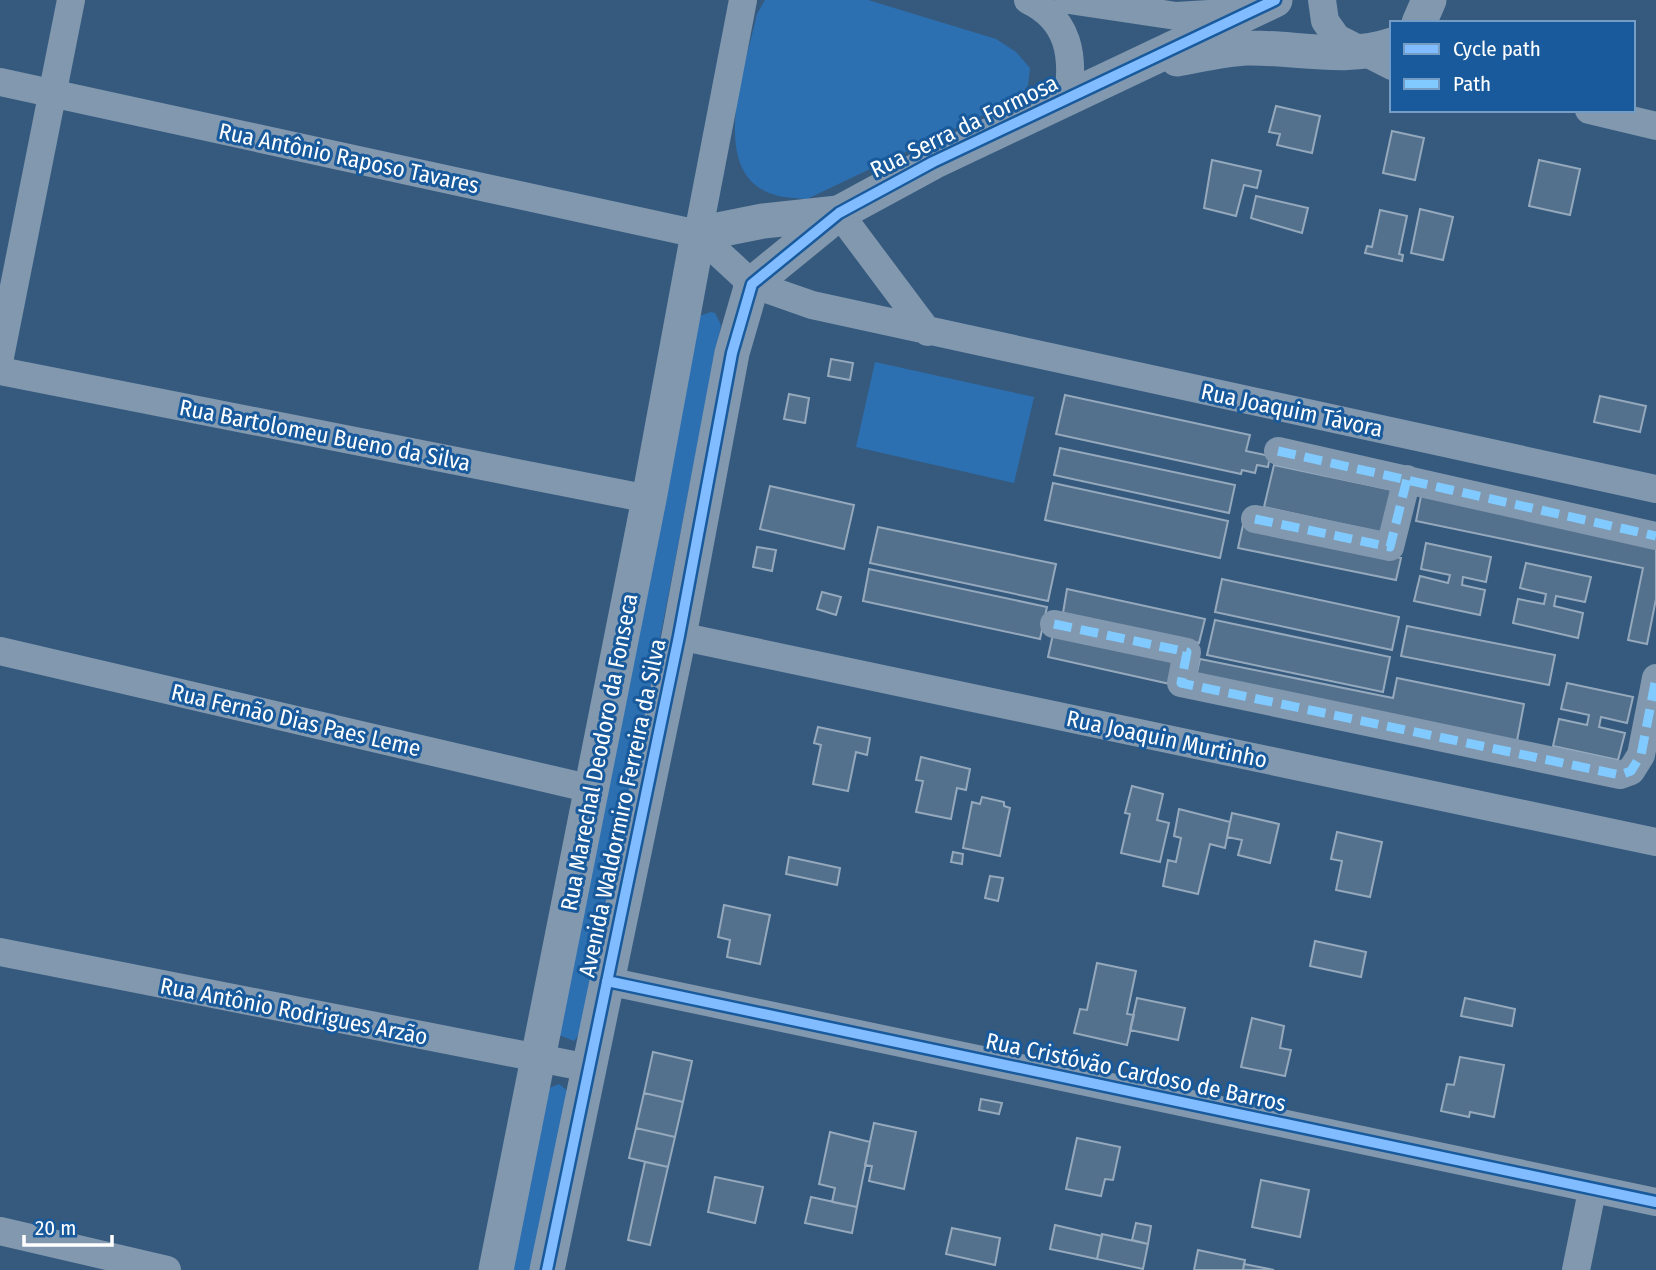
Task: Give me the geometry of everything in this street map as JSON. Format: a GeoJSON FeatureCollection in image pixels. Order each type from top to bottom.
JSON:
{"type":"FeatureCollection","features":[{"type":"Feature","properties":{"kind":"street"},"geometry":{"type":"LineString","coordinates":[[0,357],[71,0]]}},
{"type":"Feature","properties":{"kind":"street"},"geometry":{"type":"LineString","coordinates":[[698,234],[743,0]]}},
{"type":"Feature","properties":{"kind":"street"},"geometry":{"type":"LineString","coordinates":[[1028,0],[1058,21],[1071,52],[1068,98]]}},
{"type":"Feature","properties":{"kind":"street"},"geometry":{"type":"LineString","coordinates":[[1069,0],[1176,16],[1263,6]]}},
{"type":"Feature","properties":{"kind":"street"},"geometry":{"type":"LineString","coordinates":[[1322,0],[1325,21],[1337,38],[1382,54]]}},
{"type":"Feature","properties":{"kind":"street"},"geometry":{"type":"LineString","coordinates":[[1420,21],[1429,0]]}},
{"type":"Feature","properties":{"kind":"street"},"geometry":{"type":"LineString","coordinates":[[1429,0],[1440,21]]}},
{"type":"Feature","properties":{"kind":"street","name":"Rua Serra da Formosa"},"geometry":{"type":"LineString","coordinates":[[752,284],[839,213],[933,162],[1263,6]]}},
{"type":"Feature","properties":{"kind":"street","name":"Rua Serra da Formosa"},"geometry":{"type":"LineString","coordinates":[[1139,65],[1245,48],[1382,54]]}},
{"type":"Feature","properties":{"kind":"street","name":"Rua Antônio Raposo Tavares"},"geometry":{"type":"LineString","coordinates":[[0,82],[698,234]]}},
{"type":"Feature","properties":{"kind":"street"},"geometry":{"type":"LineString","coordinates":[[1597,112],[1656,126]]}},
{"type":"Feature","properties":{"kind":"street"},"geometry":{"type":"LineString","coordinates":[[839,213],[928,332]]}},
{"type":"Feature","properties":{"kind":"street","name":"Rua Serra da Formosa"},"geometry":{"type":"LineString","coordinates":[[698,234],[763,221],[839,213]]}},
{"type":"Feature","properties":{"kind":"street","name":"Rua Joaquim Távora"},"geometry":{"type":"LineString","coordinates":[[698,234],[752,284],[812,305],[1656,489]]}},
{"type":"Feature","properties":{"kind":"street","name":"Rua Marechal Deodoro da Fonseca"},"geometry":{"type":"LineString","coordinates":[[496,1270],[649,499],[698,234]]}},
{"type":"Feature","properties":{"kind":"street","name":"Avenida Waldormiro Ferreira da Silva"},"geometry":{"type":"LineString","coordinates":[[547,1270],[679,636],[732,353],[752,284]]}},
{"type":"Feature","properties":{"kind":"street","name":"Rua Bartolomeu Bueno da Silva"},"geometry":{"type":"LineString","coordinates":[[0,371],[649,499]]}},
{"type":"Feature","properties":{"kind":"street"},"geometry":{"type":"LineString","coordinates":[[1278,451],[1656,537]]}},
{"type":"Feature","properties":{"kind":"street"},"geometry":{"type":"LineString","coordinates":[[1255,519],[1390,547],[1406,479]]}},
{"type":"Feature","properties":{"kind":"street"},"geometry":{"type":"LineString","coordinates":[[1054,624],[1187,652],[1181,683],[1620,775],[1631,771],[1641,755],[1656,678]]}},
{"type":"Feature","properties":{"kind":"street","name":"Rua Joaquin Murtinho"},"geometry":{"type":"LineString","coordinates":[[679,636],[1656,842]]}},
{"type":"Feature","properties":{"kind":"street","name":"Rua Fernão Dias Paes Leme"},"geometry":{"type":"LineString","coordinates":[[0,651],[592,789]]}},
{"type":"Feature","properties":{"kind":"street","name":"Rua Antônio Rodrigues Arzão"},"geometry":{"type":"LineString","coordinates":[[0,952],[589,1068]]}},
{"type":"Feature","properties":{"kind":"street","name":"Rua Cristóvão Cardoso de Barros"},"geometry":{"type":"LineString","coordinates":[[607,981],[1592,1191],[1656,1202]]}},
{"type":"Feature","properties":{"kind":"street"},"geometry":{"type":"LineString","coordinates":[[1576,1270],[1592,1191]]}},
{"type":"Feature","properties":{"kind":"street"},"geometry":{"type":"LineString","coordinates":[[0,1231],[167,1270]]}},
{"type":"Feature","properties":{"kind":"shaded area"},"geometry":{"type":"Polygon","coordinates":[[[765,0],[868,0],[996,39],[1016,52],[1030,68],[1028,85],[1019,98],[807,199],[775,195],[753,183],[741,165],[735,141],[740,87],[757,14],[765,0]]]}},
{"type":"Feature","properties":{"kind":"shaded area"},"geometry":{"type":"Polygon","coordinates":[[[715,313],[721,325],[584,1028],[574,1041],[559,1035],[696,317],[715,313]]]}},
{"type":"Feature","properties":{"kind":"shaded area"},"geometry":{"type":"Polygon","coordinates":[[[875,362],[1034,397],[1014,483],[856,447],[875,362]]]}},
{"type":"Feature","properties":{"kind":"shaded area"},"geometry":{"type":"Polygon","coordinates":[[[559,1084],[570,1093],[536,1270],[510,1270],[547,1089],[559,1084]]]}},
{"type":"Feature","properties":{"kind":"building"},"geometry":{"type":"Polygon","coordinates":[[[1276,106],[1320,116],[1312,153],[1277,145],[1280,134],[1269,132],[1276,106]]]}},
{"type":"Feature","properties":{"kind":"building"},"geometry":{"type":"Polygon","coordinates":[[[1392,131],[1424,138],[1415,180],[1383,173],[1392,131]]]}},
{"type":"Feature","properties":{"kind":"building"},"geometry":{"type":"Polygon","coordinates":[[[1212,160],[1261,171],[1257,188],[1244,185],[1236,216],[1204,208],[1212,160]]]}},
{"type":"Feature","properties":{"kind":"building"},"geometry":{"type":"Polygon","coordinates":[[[1539,160],[1580,169],[1570,215],[1529,206],[1539,160]]]}},
{"type":"Feature","properties":{"kind":"building"},"geometry":{"type":"Polygon","coordinates":[[[1256,196],[1308,208],[1302,233],[1251,218],[1256,196]]]}},
{"type":"Feature","properties":{"kind":"building"},"geometry":{"type":"Polygon","coordinates":[[[1420,209],[1453,217],[1443,260],[1411,253],[1420,209]]]}},
{"type":"Feature","properties":{"kind":"building"},"geometry":{"type":"Polygon","coordinates":[[[1380,210],[1407,216],[1399,254],[1403,255],[1402,261],[1365,253],[1367,246],[1372,247],[1380,210]]]}},
{"type":"Feature","properties":{"kind":"building"},"geometry":{"type":"Polygon","coordinates":[[[831,359],[853,363],[850,380],[828,376],[831,359]]]}},
{"type":"Feature","properties":{"kind":"building"},"geometry":{"type":"Polygon","coordinates":[[[789,394],[809,398],[805,423],[784,419],[789,394]]]}},
{"type":"Feature","properties":{"kind":"building"},"geometry":{"type":"Polygon","coordinates":[[[1065,395],[1250,435],[1246,451],[1270,456],[1268,467],[1257,465],[1255,473],[1242,470],[1241,474],[1056,434],[1065,395]]]}},
{"type":"Feature","properties":{"kind":"building"},"geometry":{"type":"Polygon","coordinates":[[[1600,396],[1646,406],[1640,432],[1594,422],[1600,396]]]}},
{"type":"Feature","properties":{"kind":"building"},"geometry":{"type":"Polygon","coordinates":[[[1060,448],[1235,485],[1229,513],[1054,475],[1060,448]]]}},
{"type":"Feature","properties":{"kind":"building"},"geometry":{"type":"Polygon","coordinates":[[[1274,465],[1397,491],[1387,534],[1264,507],[1274,465]]]}},
{"type":"Feature","properties":{"kind":"building"},"geometry":{"type":"Polygon","coordinates":[[[1053,483],[1228,521],[1220,558],[1045,520],[1053,483]]]}},
{"type":"Feature","properties":{"kind":"building"},"geometry":{"type":"Polygon","coordinates":[[[770,486],[854,505],[844,549],[760,529],[770,486]]]}},
{"type":"Feature","properties":{"kind":"building"},"geometry":{"type":"Polygon","coordinates":[[[1421,496],[1656,544],[1656,599],[1647,644],[1628,640],[1643,568],[1416,521],[1421,496]]]}},
{"type":"Feature","properties":{"kind":"building"},"geometry":{"type":"Polygon","coordinates":[[[1243,525],[1401,558],[1396,580],[1238,548],[1243,525]]]}},
{"type":"Feature","properties":{"kind":"building"},"geometry":{"type":"Polygon","coordinates":[[[878,527],[1056,564],[1048,601],[870,563],[878,527]]]}},
{"type":"Feature","properties":{"kind":"building"},"geometry":{"type":"Polygon","coordinates":[[[1426,543],[1491,557],[1486,582],[1463,577],[1462,585],[1485,590],[1480,615],[1414,601],[1420,576],[1448,583],[1450,575],[1421,569],[1426,543]]]}},
{"type":"Feature","properties":{"kind":"building"},"geometry":{"type":"Polygon","coordinates":[[[757,547],[776,550],[772,571],[753,567],[757,547]]]}},
{"type":"Feature","properties":{"kind":"building"},"geometry":{"type":"Polygon","coordinates":[[[1526,563],[1591,577],[1585,602],[1556,596],[1554,606],[1583,613],[1578,638],[1513,623],[1518,599],[1544,604],[1546,594],[1520,588],[1526,563]]]}},
{"type":"Feature","properties":{"kind":"building"},"geometry":{"type":"Polygon","coordinates":[[[869,569],[1047,607],[1040,639],[863,601],[869,569]]]}},
{"type":"Feature","properties":{"kind":"building"},"geometry":{"type":"Polygon","coordinates":[[[1222,579],[1399,617],[1392,650],[1215,612],[1222,579]]]}},
{"type":"Feature","properties":{"kind":"building"},"geometry":{"type":"Polygon","coordinates":[[[1067,589],[1205,619],[1199,643],[1063,613],[1067,589]]]}},
{"type":"Feature","properties":{"kind":"building"},"geometry":{"type":"Polygon","coordinates":[[[822,592],[841,597],[836,615],[817,609],[822,592]]]}},
{"type":"Feature","properties":{"kind":"building"},"geometry":{"type":"Polygon","coordinates":[[[1215,620],[1390,657],[1383,692],[1207,655],[1215,620]]]}},
{"type":"Feature","properties":{"kind":"building"},"geometry":{"type":"Polygon","coordinates":[[[1407,626],[1555,655],[1549,685],[1401,656],[1407,626]]]}},
{"type":"Feature","properties":{"kind":"building"},"geometry":{"type":"Polygon","coordinates":[[[1053,634],[1175,661],[1170,684],[1048,657],[1053,634]]]}},
{"type":"Feature","properties":{"kind":"building"},"geometry":{"type":"Polygon","coordinates":[[[1200,659],[1393,698],[1397,678],[1524,704],[1516,746],[1195,681],[1200,659]]]}},
{"type":"Feature","properties":{"kind":"building"},"geometry":{"type":"Polygon","coordinates":[[[1567,683],[1633,697],[1627,723],[1601,717],[1599,727],[1625,733],[1618,760],[1553,746],[1559,719],[1587,725],[1589,715],[1561,709],[1567,683]]]}},
{"type":"Feature","properties":{"kind":"building"},"geometry":{"type":"Polygon","coordinates":[[[818,727],[870,738],[867,755],[856,752],[848,791],[813,784],[821,745],[814,743],[818,727]]]}},
{"type":"Feature","properties":{"kind":"building"},"geometry":{"type":"Polygon","coordinates":[[[921,757],[970,769],[966,790],[957,788],[951,819],[916,812],[923,781],[916,780],[921,757]]]}},
{"type":"Feature","properties":{"kind":"building"},"geometry":{"type":"Polygon","coordinates":[[[1132,786],[1163,794],[1157,820],[1169,823],[1160,862],[1121,853],[1130,814],[1125,813],[1132,786]]]}},
{"type":"Feature","properties":{"kind":"building"},"geometry":{"type":"Polygon","coordinates":[[[982,797],[1004,802],[1004,806],[1010,808],[1000,856],[963,848],[972,802],[980,804],[982,797]]]}},
{"type":"Feature","properties":{"kind":"building"},"geometry":{"type":"Polygon","coordinates":[[[1179,809],[1230,822],[1225,848],[1210,844],[1198,894],[1163,886],[1168,860],[1176,862],[1181,838],[1174,836],[1179,809]]]}},
{"type":"Feature","properties":{"kind":"building"},"geometry":{"type":"Polygon","coordinates":[[[1232,813],[1279,824],[1270,863],[1238,855],[1242,840],[1227,837],[1232,813]]]}},
{"type":"Feature","properties":{"kind":"building"},"geometry":{"type":"Polygon","coordinates":[[[1337,832],[1382,842],[1370,897],[1336,890],[1342,861],[1331,859],[1337,832]]]}},
{"type":"Feature","properties":{"kind":"building"},"geometry":{"type":"Polygon","coordinates":[[[953,852],[963,854],[962,864],[951,862],[953,852]]]}},
{"type":"Feature","properties":{"kind":"building"},"geometry":{"type":"Polygon","coordinates":[[[789,857],[840,868],[837,885],[786,874],[789,857]]]}},
{"type":"Feature","properties":{"kind":"building"},"geometry":{"type":"Polygon","coordinates":[[[990,876],[1003,878],[998,901],[985,898],[990,876]]]}},
{"type":"Feature","properties":{"kind":"building"},"geometry":{"type":"Polygon","coordinates":[[[724,905],[770,915],[760,964],[727,957],[730,940],[718,937],[724,905]]]}},
{"type":"Feature","properties":{"kind":"building"},"geometry":{"type":"Polygon","coordinates":[[[1315,941],[1366,952],[1361,977],[1310,966],[1315,941]]]}},
{"type":"Feature","properties":{"kind":"building"},"geometry":{"type":"Polygon","coordinates":[[[1097,963],[1136,971],[1127,1014],[1134,1015],[1127,1045],[1074,1033],[1080,1009],[1087,1010],[1097,963]]]}},
{"type":"Feature","properties":{"kind":"building"},"geometry":{"type":"Polygon","coordinates":[[[1137,998],[1185,1008],[1178,1040],[1130,1030],[1137,998]]]}},
{"type":"Feature","properties":{"kind":"building"},"geometry":{"type":"Polygon","coordinates":[[[1465,998],[1515,1009],[1512,1026],[1461,1016],[1465,998]]]}},
{"type":"Feature","properties":{"kind":"building"},"geometry":{"type":"Polygon","coordinates":[[[1252,1018],[1284,1026],[1280,1048],[1291,1050],[1285,1076],[1241,1067],[1252,1018]]]}},
{"type":"Feature","properties":{"kind":"building"},"geometry":{"type":"Polygon","coordinates":[[[653,1052],[692,1061],[683,1102],[644,1093],[653,1052]]]}},
{"type":"Feature","properties":{"kind":"building"},"geometry":{"type":"Polygon","coordinates":[[[1460,1057],[1504,1065],[1494,1117],[1470,1112],[1469,1117],[1441,1111],[1447,1084],[1454,1085],[1460,1057]]]}},
{"type":"Feature","properties":{"kind":"building"},"geometry":{"type":"Polygon","coordinates":[[[644,1093],[683,1102],[675,1137],[636,1128],[644,1093]]]}},
{"type":"Feature","properties":{"kind":"building"},"geometry":{"type":"Polygon","coordinates":[[[981,1099],[1002,1103],[999,1114],[979,1110],[981,1099]]]}},
{"type":"Feature","properties":{"kind":"building"},"geometry":{"type":"Polygon","coordinates":[[[874,1123],[916,1132],[904,1189],[869,1181],[872,1166],[865,1165],[874,1123]]]}},
{"type":"Feature","properties":{"kind":"building"},"geometry":{"type":"Polygon","coordinates":[[[636,1128],[675,1137],[668,1167],[629,1158],[636,1128]]]}},
{"type":"Feature","properties":{"kind":"building"},"geometry":{"type":"Polygon","coordinates":[[[830,1132],[870,1142],[857,1207],[832,1202],[835,1188],[819,1184],[830,1132]]]}},
{"type":"Feature","properties":{"kind":"building"},"geometry":{"type":"Polygon","coordinates":[[[1077,1138],[1120,1147],[1113,1180],[1105,1179],[1101,1196],[1066,1189],[1077,1138]]]}},
{"type":"Feature","properties":{"kind":"building"},"geometry":{"type":"Polygon","coordinates":[[[645,1162],[668,1167],[650,1245],[628,1240],[645,1162]]]}},
{"type":"Feature","properties":{"kind":"building"},"geometry":{"type":"Polygon","coordinates":[[[715,1177],[763,1187],[755,1223],[708,1212],[715,1177]]]}},
{"type":"Feature","properties":{"kind":"building"},"geometry":{"type":"Polygon","coordinates":[[[1261,1180],[1309,1190],[1300,1237],[1252,1227],[1261,1180]]]}},
{"type":"Feature","properties":{"kind":"building"},"geometry":{"type":"Polygon","coordinates":[[[811,1197],[857,1207],[852,1233],[805,1223],[811,1197]]]}},
{"type":"Feature","properties":{"kind":"building"},"geometry":{"type":"Polygon","coordinates":[[[1136,1223],[1151,1226],[1148,1244],[1132,1240],[1136,1223]]]}},
{"type":"Feature","properties":{"kind":"building"},"geometry":{"type":"Polygon","coordinates":[[[1055,1225],[1102,1236],[1097,1259],[1050,1249],[1055,1225]]]}},
{"type":"Feature","properties":{"kind":"building"},"geometry":{"type":"Polygon","coordinates":[[[952,1228],[1000,1238],[995,1265],[946,1254],[952,1228]]]}},
{"type":"Feature","properties":{"kind":"building"},"geometry":{"type":"Polygon","coordinates":[[[1102,1234],[1148,1244],[1143,1269],[1097,1259],[1102,1234]]]}},
{"type":"Feature","properties":{"kind":"building"},"geometry":{"type":"Polygon","coordinates":[[[1198,1250],[1245,1260],[1243,1270],[1194,1270],[1198,1250]]]}},
{"type":"Feature","properties":{"kind":"building"},"geometry":{"type":"Polygon","coordinates":[[[1244,1264],[1274,1270],[1243,1270],[1244,1264]]]}},
{"type":"Feature","properties":{"kind":"marked path"},"geometry":{"type":"LineString","coordinates":[[1278,451],[1656,536]]}},
{"type":"Feature","properties":{"kind":"marked path"},"geometry":{"type":"LineString","coordinates":[[1255,519],[1390,547],[1407,479]]}},
{"type":"Feature","properties":{"kind":"marked path"},"geometry":{"type":"LineString","coordinates":[[1054,624],[1187,652],[1181,683],[1620,775],[1631,771],[1641,755],[1656,678]]}},
{"type":"Feature","properties":{"kind":"cycle path"},"geometry":{"type":"LineString","coordinates":[[547,1270],[679,636],[732,353],[752,284],[839,213],[933,162],[1275,0]]}},
{"type":"Feature","properties":{"kind":"cycle path"},"geometry":{"type":"LineString","coordinates":[[607,981],[1656,1202]]}}]}
